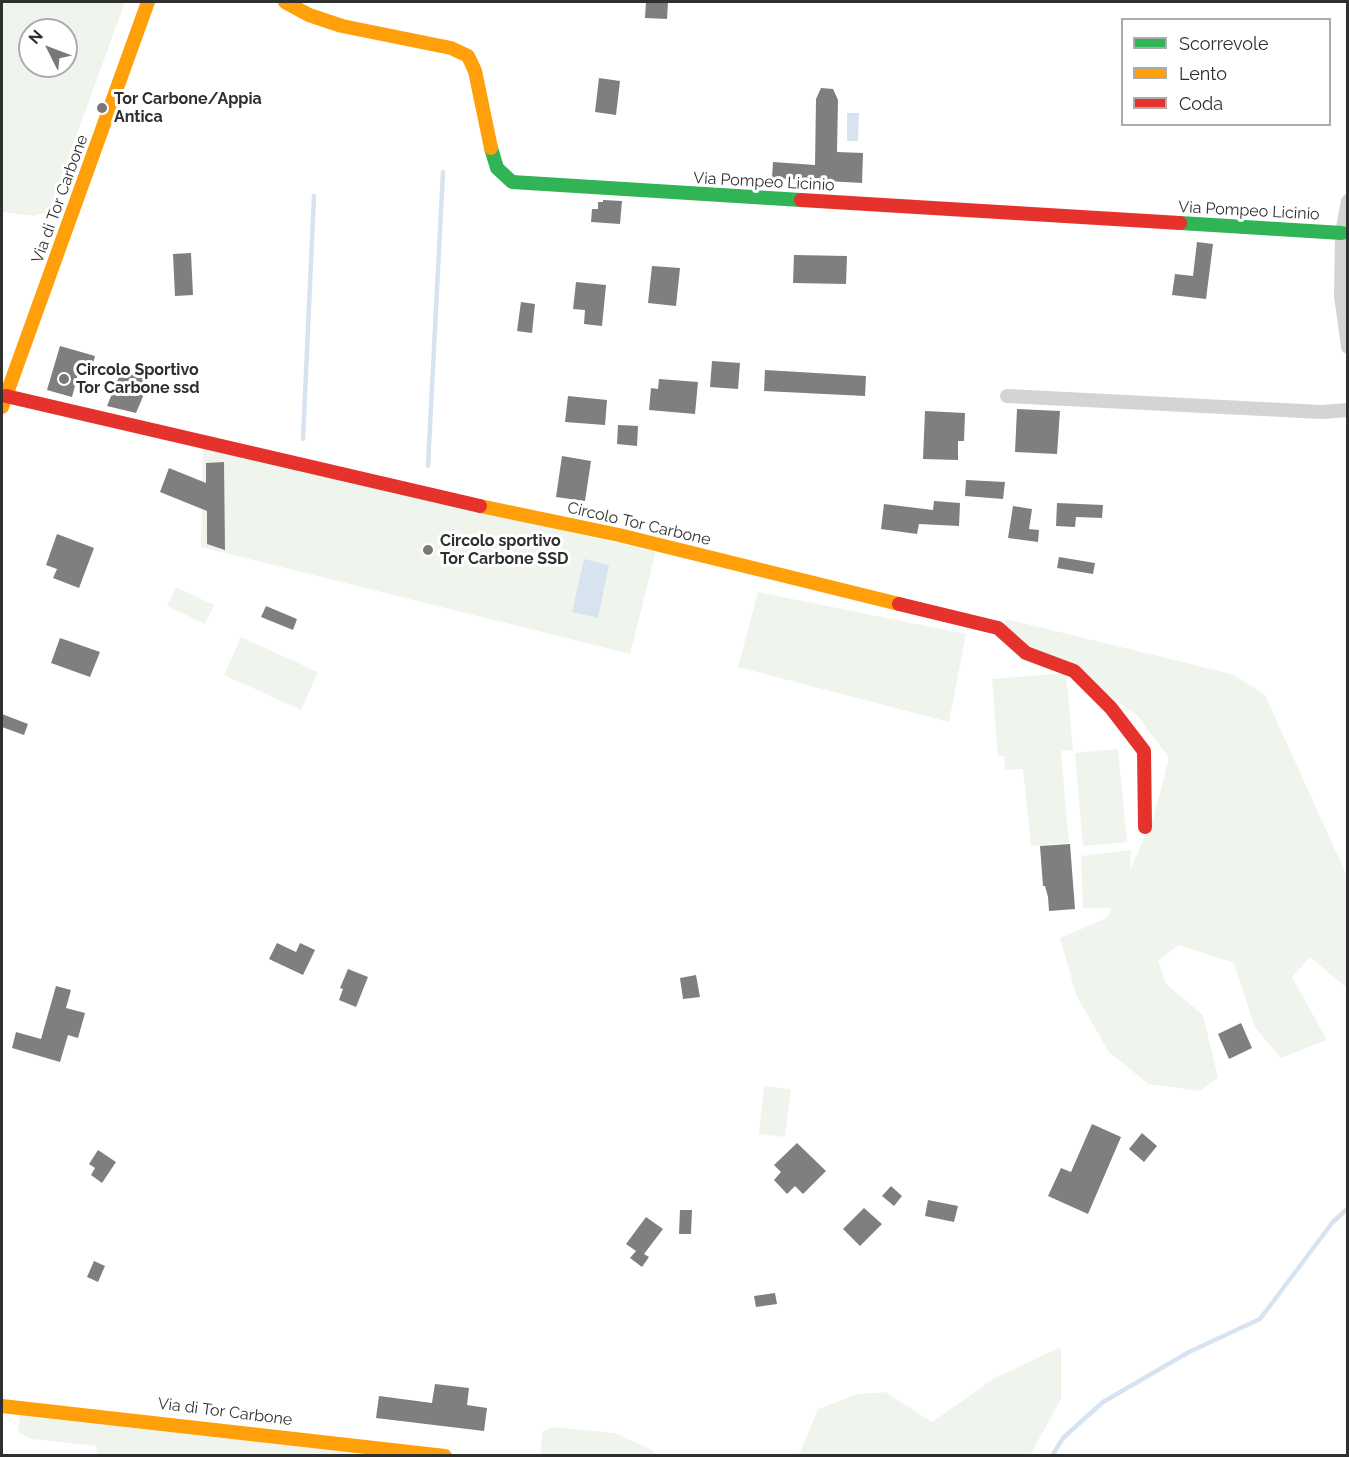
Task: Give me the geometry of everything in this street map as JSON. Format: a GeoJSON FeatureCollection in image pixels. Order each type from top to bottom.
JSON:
{"type":"FeatureCollection","features":[{"type":"Feature","properties":{"kind":"street","name":"Via di Tor Carbone"},"geometry":{"type":"LineString","coordinates":[[4,402],[148,2]]}},
{"type":"Feature","properties":{"kind":"street","name":"Via Pompeo Licinio"},"geometry":{"type":"LineString","coordinates":[[285,2],[309,15],[342,26],[451,48],[468,56],[475,71],[493,157],[497,168],[512,182],[1342,233]]}},
{"type":"Feature","properties":{"kind":"street","name":"Via Pompeo Licinio"},"geometry":{"type":"LineString","coordinates":[[1347,201],[1342,233],[1341,296],[1347,347]]}},
{"type":"Feature","properties":{"kind":"street"},"geometry":{"type":"LineString","coordinates":[[1006,396],[1322,412],[1347,410]]}},
{"type":"Feature","properties":{"kind":"street","name":"Circolo Tor Carbone"},"geometry":{"type":"LineString","coordinates":[[4,402],[209,441],[429,495],[619,535],[998,628],[1026,653],[1074,671],[1111,708],[1144,751],[1145,827]]}},
{"type":"Feature","properties":{"kind":"street","name":"Via di Tor Carbone"},"geometry":{"type":"LineString","coordinates":[[2,1406],[153,1420],[445,1455]]}},
{"type":"Feature","properties":{"kind":"shaded area"},"geometry":{"type":"Polygon","coordinates":[[[2,2],[125,2],[49,211],[34,216],[2,212],[2,2]]]}},
{"type":"Feature","properties":{"kind":"shaded area","name":"Circolo sportivo Tor Carbone SSD"},"geometry":{"type":"Polygon","coordinates":[[[203,446],[656,552],[630,654],[201,547],[203,446]]]}},
{"type":"Feature","properties":{"kind":"shaded area"},"geometry":{"type":"Polygon","coordinates":[[[176,587],[214,605],[205,624],[167,606],[176,587]]]}},
{"type":"Feature","properties":{"kind":"shaded area"},"geometry":{"type":"Polygon","coordinates":[[[758,592],[966,634],[949,722],[738,667],[758,592]]]}},
{"type":"Feature","properties":{"kind":"shaded area"},"geometry":{"type":"Polygon","coordinates":[[[1006,619],[1232,674],[1265,695],[1347,876],[1347,988],[1310,957],[1292,977],[1327,1040],[1281,1058],[1255,1028],[1234,963],[1179,945],[1158,960],[1166,984],[1203,1015],[1218,1078],[1200,1091],[1148,1084],[1109,1052],[1076,995],[1060,938],[1107,918],[1111,908],[1083,908],[1081,856],[1131,850],[1130,869],[1153,819],[1169,758],[1136,714],[1073,673],[999,633],[1006,619]]]}},
{"type":"Feature","properties":{"kind":"shaded area"},"geometry":{"type":"Polygon","coordinates":[[[241,637],[318,672],[301,710],[224,675],[241,637]]]}},
{"type":"Feature","properties":{"kind":"shaded area"},"geometry":{"type":"Polygon","coordinates":[[[1066,673],[1073,750],[1061,751],[1069,843],[1031,846],[1023,769],[1005,770],[1004,756],[998,756],[992,679],[1066,673]]]}},
{"type":"Feature","properties":{"kind":"shaded area"},"geometry":{"type":"Polygon","coordinates":[[[1118,749],[1127,842],[1083,846],[1075,753],[1118,749]]]}},
{"type":"Feature","properties":{"kind":"shaded area"},"geometry":{"type":"Polygon","coordinates":[[[764,1086],[791,1089],[785,1137],[759,1134],[764,1086]]]}},
{"type":"Feature","properties":{"kind":"shaded area"},"geometry":{"type":"Polygon","coordinates":[[[1061,1347],[1061,1399],[1030,1455],[799,1455],[818,1409],[858,1394],[885,1392],[932,1422],[995,1378],[1061,1347]]]}},
{"type":"Feature","properties":{"kind":"shaded area"},"geometry":{"type":"Polygon","coordinates":[[[20,1415],[371,1455],[96,1455],[97,1446],[32,1439],[18,1432],[20,1415]]]}},
{"type":"Feature","properties":{"kind":"shaded area"},"geometry":{"type":"Polygon","coordinates":[[[552,1427],[615,1433],[654,1451],[656,1455],[541,1455],[542,1432],[552,1427]]]}},
{"type":"Feature","properties":{"kind":"water"},"geometry":{"type":"Polygon","coordinates":[[[847,113],[859,113],[858,141],[847,141],[847,113]]]}},
{"type":"Feature","properties":{"kind":"water"},"geometry":{"type":"Polygon","coordinates":[[[584,559],[609,565],[598,618],[572,612],[584,559]]]}},
{"type":"Feature","properties":{"kind":"building"},"geometry":{"type":"Polygon","coordinates":[[[646,2],[668,2],[667,19],[645,18],[646,2]]]}},
{"type":"Feature","properties":{"kind":"building"},"geometry":{"type":"Polygon","coordinates":[[[599,78],[620,81],[616,115],[595,112],[599,78]]]}},
{"type":"Feature","properties":{"kind":"building"},"geometry":{"type":"Polygon","coordinates":[[[821,88],[833,89],[838,100],[837,152],[863,153],[862,183],[772,178],[773,162],[815,165],[816,99],[821,88]]]}},
{"type":"Feature","properties":{"kind":"building"},"geometry":{"type":"Polygon","coordinates":[[[603,200],[622,201],[620,224],[591,222],[592,209],[598,209],[598,202],[603,202],[603,200]]]}},
{"type":"Feature","properties":{"kind":"building"},"geometry":{"type":"Polygon","coordinates":[[[1197,242],[1213,244],[1206,299],[1172,295],[1175,274],[1193,276],[1197,242]]]}},
{"type":"Feature","properties":{"kind":"building"},"geometry":{"type":"Polygon","coordinates":[[[191,253],[193,295],[175,296],[173,254],[191,253]]]}},
{"type":"Feature","properties":{"kind":"building"},"geometry":{"type":"Polygon","coordinates":[[[794,255],[847,256],[846,284],[793,283],[794,255]]]}},
{"type":"Feature","properties":{"kind":"building"},"geometry":{"type":"Polygon","coordinates":[[[652,266],[680,268],[676,306],[648,303],[652,266]]]}},
{"type":"Feature","properties":{"kind":"building"},"geometry":{"type":"Polygon","coordinates":[[[576,282],[606,285],[602,326],[584,324],[585,310],[573,309],[576,282]]]}},
{"type":"Feature","properties":{"kind":"building"},"geometry":{"type":"Polygon","coordinates":[[[521,302],[535,304],[532,333],[517,331],[521,302]]]}},
{"type":"Feature","properties":{"kind":"building"},"geometry":{"type":"Polygon","coordinates":[[[60,346],[95,356],[91,370],[80,367],[72,397],[47,390],[60,346]]]}},
{"type":"Feature","properties":{"kind":"building"},"geometry":{"type":"Polygon","coordinates":[[[712,361],[740,363],[738,389],[710,387],[712,361]]]}},
{"type":"Feature","properties":{"kind":"building"},"geometry":{"type":"Polygon","coordinates":[[[123,367],[150,380],[136,413],[107,406],[123,367]]]}},
{"type":"Feature","properties":{"kind":"building"},"geometry":{"type":"Polygon","coordinates":[[[765,370],[866,376],[865,396],[764,391],[765,370]]]}},
{"type":"Feature","properties":{"kind":"building"},"geometry":{"type":"Polygon","coordinates":[[[659,379],[698,382],[695,414],[649,410],[651,388],[658,389],[659,379]]]}},
{"type":"Feature","properties":{"kind":"building"},"geometry":{"type":"Polygon","coordinates":[[[568,396],[607,400],[605,425],[565,422],[568,396]]]}},
{"type":"Feature","properties":{"kind":"building"},"geometry":{"type":"Polygon","coordinates":[[[1017,409],[1060,411],[1057,454],[1015,452],[1017,409]]]}},
{"type":"Feature","properties":{"kind":"building"},"geometry":{"type":"Polygon","coordinates":[[[925,411],[965,413],[964,441],[958,441],[958,460],[923,459],[925,411]]]}},
{"type":"Feature","properties":{"kind":"building"},"geometry":{"type":"Polygon","coordinates":[[[618,425],[638,426],[637,446],[617,444],[618,425]]]}},
{"type":"Feature","properties":{"kind":"building"},"geometry":{"type":"Polygon","coordinates":[[[562,456],[591,461],[585,501],[556,497],[562,456]]]}},
{"type":"Feature","properties":{"kind":"building"},"geometry":{"type":"Polygon","coordinates":[[[224,462],[225,550],[207,544],[207,511],[160,492],[169,468],[206,483],[206,463],[224,462]]]}},
{"type":"Feature","properties":{"kind":"building"},"geometry":{"type":"Polygon","coordinates":[[[966,480],[1005,482],[1003,499],[965,496],[966,480]]]}},
{"type":"Feature","properties":{"kind":"building"},"geometry":{"type":"Polygon","coordinates":[[[934,501],[960,503],[959,526],[919,524],[917,534],[881,529],[884,504],[933,510],[934,501]]]}},
{"type":"Feature","properties":{"kind":"building"},"geometry":{"type":"Polygon","coordinates":[[[1057,503],[1103,505],[1102,518],[1076,517],[1075,527],[1056,526],[1057,503]]]}},
{"type":"Feature","properties":{"kind":"building"},"geometry":{"type":"Polygon","coordinates":[[[1013,506],[1032,509],[1029,529],[1039,530],[1038,542],[1008,538],[1013,506]]]}},
{"type":"Feature","properties":{"kind":"building"},"geometry":{"type":"Polygon","coordinates":[[[57,534],[94,548],[79,588],[53,578],[57,569],[46,565],[57,534]]]}},
{"type":"Feature","properties":{"kind":"building"},"geometry":{"type":"Polygon","coordinates":[[[1059,557],[1095,563],[1093,574],[1057,568],[1059,557]]]}},
{"type":"Feature","properties":{"kind":"building"},"geometry":{"type":"Polygon","coordinates":[[[266,606],[297,619],[293,630],[261,617],[266,606]]]}},
{"type":"Feature","properties":{"kind":"building"},"geometry":{"type":"Polygon","coordinates":[[[60,638],[100,652],[90,677],[51,663],[60,638]]]}},
{"type":"Feature","properties":{"kind":"building"},"geometry":{"type":"Polygon","coordinates":[[[2,714],[28,724],[24,735],[2,727],[2,714]]]}},
{"type":"Feature","properties":{"kind":"building"},"geometry":{"type":"Polygon","coordinates":[[[1070,844],[1075,909],[1049,911],[1048,897],[1045,886],[1043,886],[1040,846],[1070,844]]]}},
{"type":"Feature","properties":{"kind":"building"},"geometry":{"type":"Polygon","coordinates":[[[277,943],[296,952],[300,943],[315,950],[303,975],[269,959],[277,943]]]}},
{"type":"Feature","properties":{"kind":"building"},"geometry":{"type":"Polygon","coordinates":[[[348,969],[368,977],[356,1007],[339,1000],[343,989],[340,988],[348,969]]]}},
{"type":"Feature","properties":{"kind":"building"},"geometry":{"type":"Polygon","coordinates":[[[696,975],[700,997],[683,999],[680,978],[696,975]]]}},
{"type":"Feature","properties":{"kind":"building"},"geometry":{"type":"Polygon","coordinates":[[[56,986],[71,990],[66,1008],[85,1013],[78,1038],[68,1035],[60,1062],[12,1048],[16,1032],[41,1039],[56,986]]]}},
{"type":"Feature","properties":{"kind":"building"},"geometry":{"type":"Polygon","coordinates":[[[1241,1023],[1252,1048],[1229,1059],[1218,1034],[1241,1023]]]}},
{"type":"Feature","properties":{"kind":"building"},"geometry":{"type":"Polygon","coordinates":[[[1092,1124],[1121,1137],[1088,1214],[1048,1196],[1061,1168],[1071,1172],[1092,1124]]]}},
{"type":"Feature","properties":{"kind":"building"},"geometry":{"type":"Polygon","coordinates":[[[1142,1133],[1157,1146],[1144,1162],[1129,1149],[1142,1133]]]}},
{"type":"Feature","properties":{"kind":"building"},"geometry":{"type":"Polygon","coordinates":[[[797,1143],[826,1171],[803,1194],[795,1186],[787,1194],[774,1180],[781,1172],[774,1165],[797,1143]]]}},
{"type":"Feature","properties":{"kind":"building"},"geometry":{"type":"Polygon","coordinates":[[[98,1150],[116,1162],[102,1183],[91,1175],[95,1168],[89,1164],[98,1150]]]}},
{"type":"Feature","properties":{"kind":"building"},"geometry":{"type":"Polygon","coordinates":[[[891,1186],[902,1196],[894,1206],[882,1196],[891,1186]]]}},
{"type":"Feature","properties":{"kind":"building"},"geometry":{"type":"Polygon","coordinates":[[[928,1200],[958,1206],[954,1222],[925,1216],[928,1200]]]}},
{"type":"Feature","properties":{"kind":"building"},"geometry":{"type":"Polygon","coordinates":[[[864,1208],[882,1224],[860,1246],[843,1229],[864,1208]]]}},
{"type":"Feature","properties":{"kind":"building"},"geometry":{"type":"Polygon","coordinates":[[[680,1210],[692,1210],[691,1234],[679,1234],[680,1210]]]}},
{"type":"Feature","properties":{"kind":"building"},"geometry":{"type":"Polygon","coordinates":[[[646,1217],[663,1229],[644,1254],[649,1257],[642,1267],[630,1258],[636,1251],[626,1244],[646,1217]]]}},
{"type":"Feature","properties":{"kind":"building"},"geometry":{"type":"Polygon","coordinates":[[[94,1261],[105,1266],[98,1282],[87,1277],[94,1261]]]}},
{"type":"Feature","properties":{"kind":"building"},"geometry":{"type":"Polygon","coordinates":[[[775,1293],[777,1304],[756,1307],[754,1296],[775,1293]]]}},
{"type":"Feature","properties":{"kind":"building"},"geometry":{"type":"Polygon","coordinates":[[[435,1384],[469,1388],[467,1405],[487,1408],[484,1431],[376,1418],[379,1396],[432,1403],[435,1384]]]}},
{"type":"Feature","properties":{"kind":"waterway"},"geometry":{"type":"LineString","coordinates":[[428,466],[443,172]]}},
{"type":"Feature","properties":{"kind":"waterway"},"geometry":{"type":"LineString","coordinates":[[303,439],[314,196]]}},
{"type":"Feature","properties":{"kind":"waterway"},"geometry":{"type":"LineString","coordinates":[[1052,1456],[1063,1438],[1103,1402],[1189,1352],[1260,1319],[1332,1223],[1348,1208]]}},
{"type":"Feature","properties":{"kind":"traffic: fast"},"geometry":{"type":"LineString","coordinates":[[491,148],[497,168],[512,182],[801,200]]}},
{"type":"Feature","properties":{"kind":"traffic: fast"},"geometry":{"type":"LineString","coordinates":[[1180,223],[1342,233]]}},
{"type":"Feature","properties":{"kind":"traffic: slow"},"geometry":{"type":"LineString","coordinates":[[2,407],[148,2]]}},
{"type":"Feature","properties":{"kind":"traffic: slow"},"geometry":{"type":"LineString","coordinates":[[285,2],[309,15],[342,26],[451,48],[468,56],[475,71],[491,148]]}},
{"type":"Feature","properties":{"kind":"traffic: slow"},"geometry":{"type":"LineString","coordinates":[[480,506],[619,535],[899,604]]}},
{"type":"Feature","properties":{"kind":"traffic: slow"},"geometry":{"type":"LineString","coordinates":[[2,1406],[445,1456]]}},
{"type":"Feature","properties":{"kind":"traffic: jam"},"geometry":{"type":"LineString","coordinates":[[801,200],[1180,223]]}},
{"type":"Feature","properties":{"kind":"traffic: jam"},"geometry":{"type":"LineString","coordinates":[[6,396],[480,506]]}},
{"type":"Feature","properties":{"kind":"traffic: jam"},"geometry":{"type":"LineString","coordinates":[[899,604],[998,628],[1026,653],[1074,671],[1111,708],[1144,751],[1145,827]]}},
{"type":"Feature","properties":{"kind":"place","name":"Tor Carbone/Appia Antica"},"geometry":{"type":"Point","coordinates":[102,108]}},
{"type":"Feature","properties":{"kind":"place","name":"Circolo Sportivo Tor Carbone ssd"},"geometry":{"type":"Point","coordinates":[64,379]}},
{"type":"Feature","properties":{"kind":"place","name":"Circolo sportivo Tor Carbone SSD"},"geometry":{"type":"Point","coordinates":[428,550]}}]}
